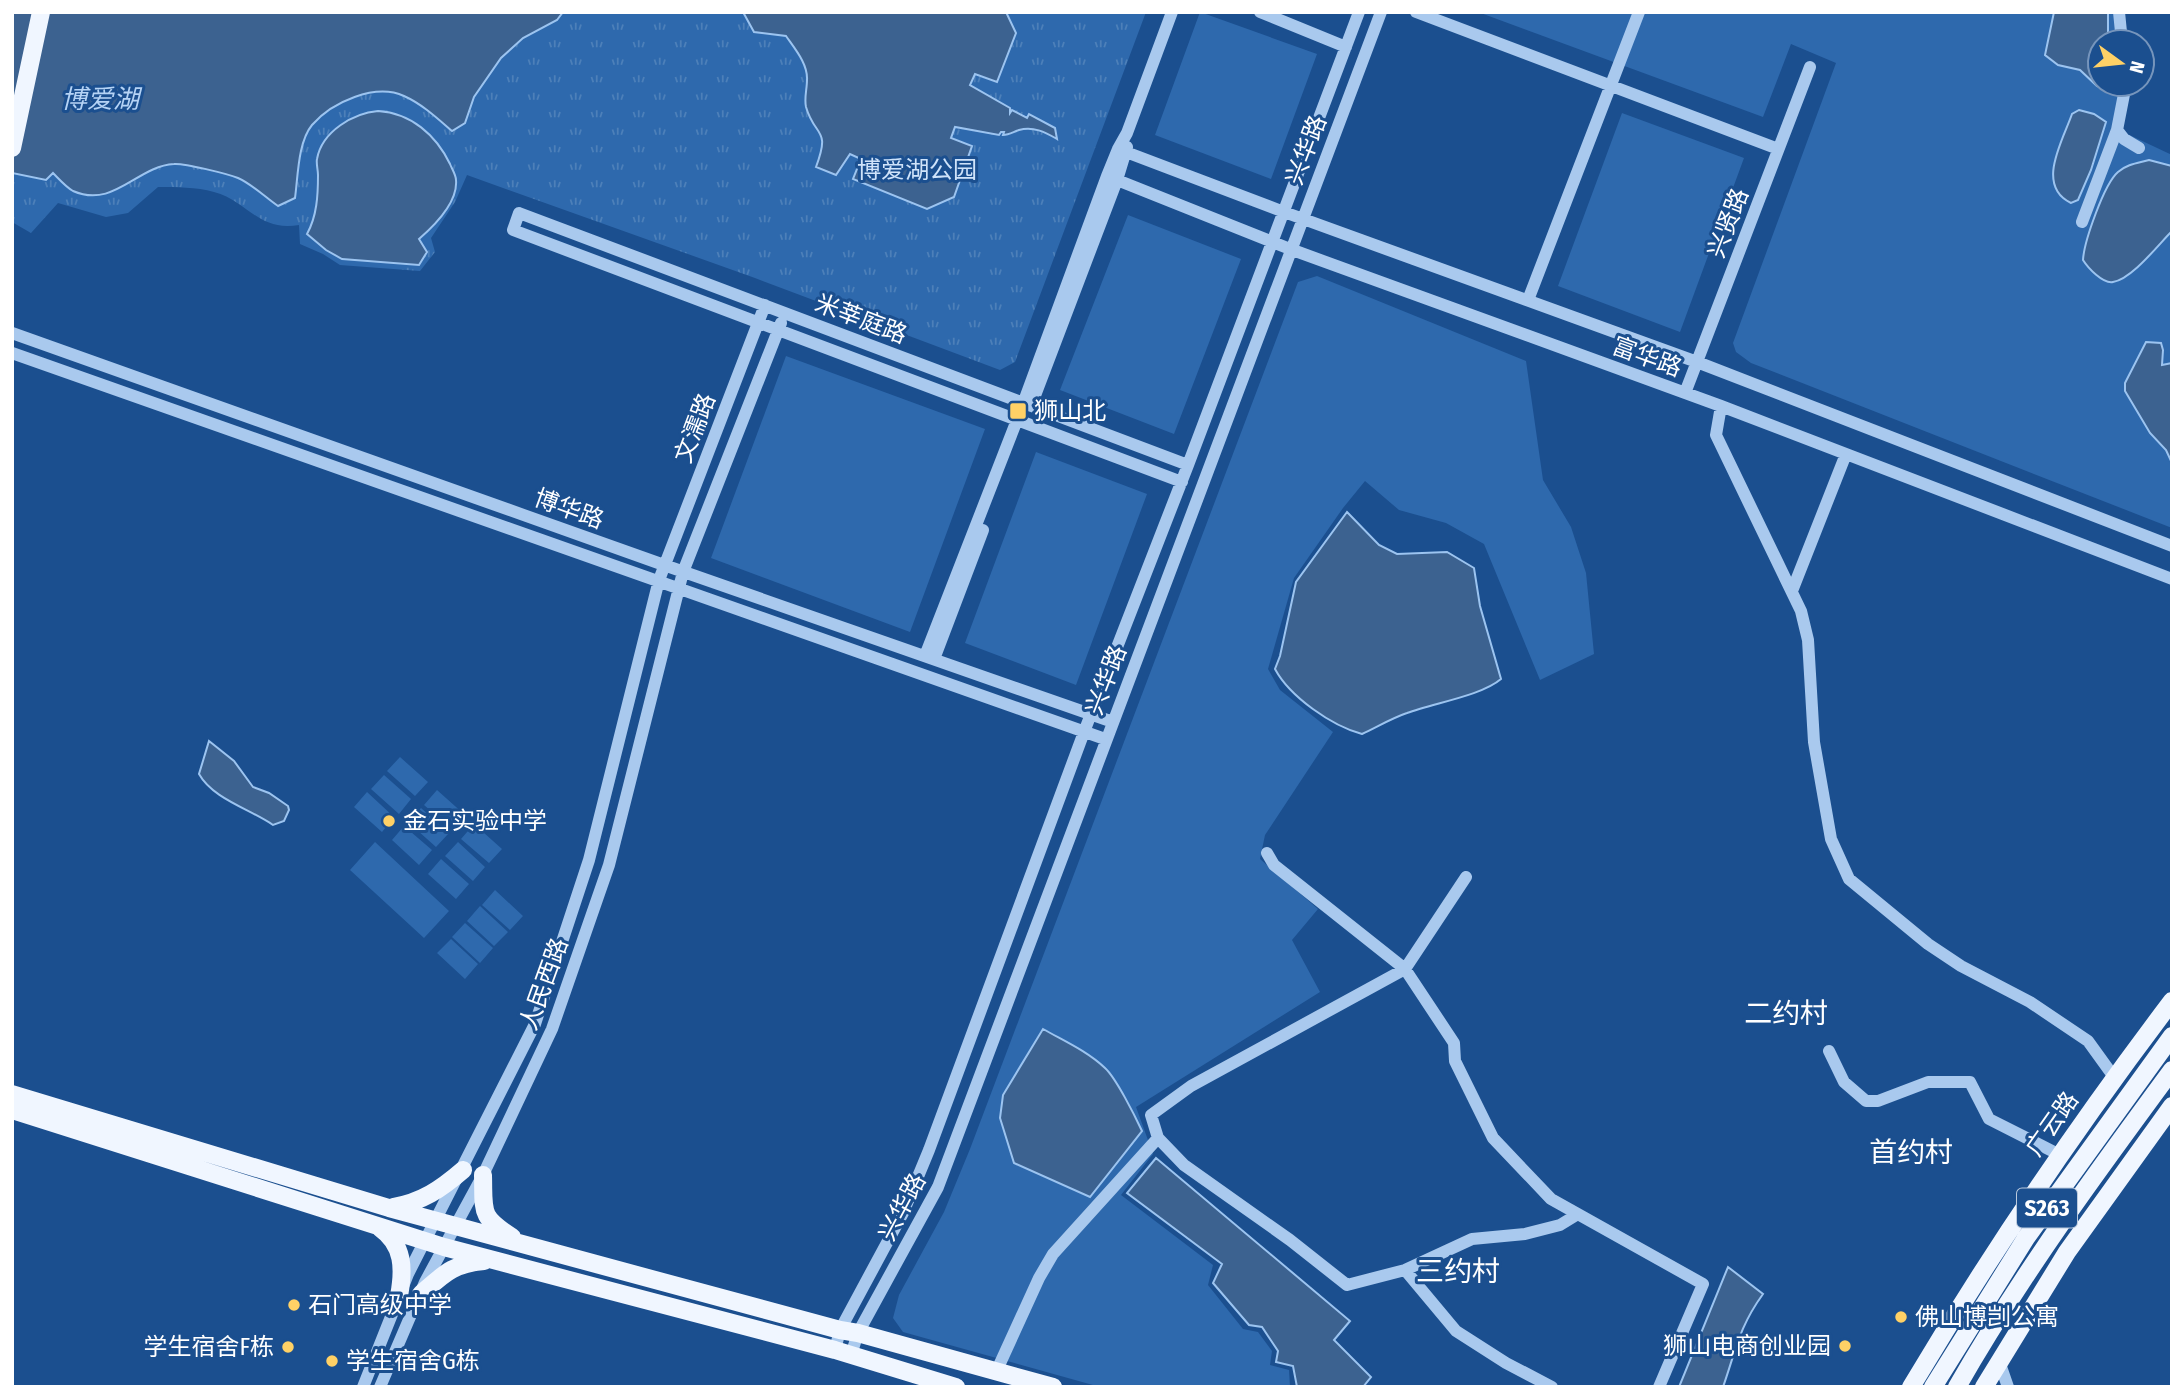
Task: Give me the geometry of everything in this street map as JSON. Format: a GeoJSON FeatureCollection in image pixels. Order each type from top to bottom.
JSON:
{"type":"FeatureCollection","features":[{"type":"Feature","properties":{"kind":"main road"},"geometry":{"type":"LineString","coordinates":[[12,148],[41,12]]}},
{"type":"Feature","properties":{"kind":"main road","name":"广云路"},"geometry":{"type":"LineString","coordinates":[[1911,1387],[1985,1267],[2060,1155],[2114,1077],[2172,1001]]}},
{"type":"Feature","properties":{"kind":"main road"},"geometry":{"type":"LineString","coordinates":[[2094,1107],[2166,1043]]}},
{"type":"Feature","properties":{"kind":"main road","name":"广云路"},"geometry":{"type":"LineString","coordinates":[[1933,1387],[2026,1238],[2166,1043]]}},
{"type":"Feature","properties":{"kind":"main road","name":"S263"},"geometry":{"type":"LineString","coordinates":[[1957,1387],[2009,1298],[2074,1202],[2172,1069]]}},
{"type":"Feature","properties":{"kind":"main road"},"geometry":{"type":"LineString","coordinates":[[12,1094],[455,1227],[998,1370],[1053,1387]]}},
{"type":"Feature","properties":{"kind":"main road","name":"S263"},"geometry":{"type":"LineString","coordinates":[[1983,1387],[2067,1252],[2172,1106]]}},
{"type":"Feature","properties":{"kind":"main road"},"geometry":{"type":"LineString","coordinates":[[12,1110],[444,1247],[843,1352],[956,1387]]}},
{"type":"Feature","properties":{"kind":"main road"},"geometry":{"type":"LineString","coordinates":[[389,1208],[411,1204],[439,1191],[463,1170]]}},
{"type":"Feature","properties":{"kind":"main road"},"geometry":{"type":"LineString","coordinates":[[483,1175],[486,1217],[530,1247]]}},
{"type":"Feature","properties":{"kind":"main road"},"geometry":{"type":"LineString","coordinates":[[377,1226],[391,1236],[400,1253],[402,1279],[399,1296]]}},
{"type":"Feature","properties":{"kind":"main road"},"geometry":{"type":"LineString","coordinates":[[421,1294],[462,1263],[493,1260]]}},
{"type":"Feature","properties":{"kind":"street"},"geometry":{"type":"LineString","coordinates":[[930,657],[1021,421],[1172,12]]}},
{"type":"Feature","properties":{"kind":"street"},"geometry":{"type":"LineString","coordinates":[[1259,12],[1346,47]]}},
{"type":"Feature","properties":{"kind":"street","name":"兴华路"},"geometry":{"type":"LineString","coordinates":[[843,1352],[849,1332],[924,1163],[1084,732],[1182,482],[1359,12]]}},
{"type":"Feature","properties":{"kind":"street","name":"兴华路"},"geometry":{"type":"LineString","coordinates":[[849,1332],[938,1187],[1381,12]]}},
{"type":"Feature","properties":{"kind":"street"},"geometry":{"type":"LineString","coordinates":[[1416,12],[1778,149]]}},
{"type":"Feature","properties":{"kind":"street"},"geometry":{"type":"LineString","coordinates":[[1528,300],[1639,12]]}},
{"type":"Feature","properties":{"kind":"street","name":"兴贤路"},"geometry":{"type":"LineString","coordinates":[[1685,393],[1810,67]]}},
{"type":"Feature","properties":{"kind":"street"},"geometry":{"type":"LineString","coordinates":[[2082,222],[2117,130],[2123,98]]}},
{"type":"Feature","properties":{"kind":"street"},"geometry":{"type":"LineString","coordinates":[[2117,130],[2124,139],[2139,148]]}},
{"type":"Feature","properties":{"kind":"street","name":"富华路"},"geometry":{"type":"LineString","coordinates":[[1122,151],[1697,362],[2172,546]]}},
{"type":"Feature","properties":{"kind":"street","name":"富华路"},"geometry":{"type":"LineString","coordinates":[[1112,178],[1290,249],[1721,406],[2172,579]]}},
{"type":"Feature","properties":{"kind":"street","name":"米莘庭路"},"geometry":{"type":"LineString","coordinates":[[1182,482],[513,230],[519,213],[1188,465]]}},
{"type":"Feature","properties":{"kind":"street","name":"文濡路"},"geometry":{"type":"LineString","coordinates":[[363,1387],[399,1296],[535,1024],[551,983],[589,860],[659,580],[765,306]]}},
{"type":"Feature","properties":{"kind":"street","name":"文濡路"},"geometry":{"type":"LineString","coordinates":[[683,572],[785,313]]}},
{"type":"Feature","properties":{"kind":"street","name":"博华路"},"geometry":{"type":"LineString","coordinates":[[12,333],[1113,722]]}},
{"type":"Feature","properties":{"kind":"street","name":"博华路"},"geometry":{"type":"LineString","coordinates":[[12,353],[1105,740]]}},
{"type":"Feature","properties":{"kind":"street"},"geometry":{"type":"LineString","coordinates":[[1721,406],[1716,435],[1801,611],[1808,640],[1814,742],[1831,839],[1849,879],[1928,944],[2030,1002],[2088,1041],[2114,1077]]}},
{"type":"Feature","properties":{"kind":"street"},"geometry":{"type":"LineString","coordinates":[[1791,591],[1846,454]]}},
{"type":"Feature","properties":{"kind":"street","name":"人民西路"},"geometry":{"type":"LineString","coordinates":[[380,1387],[421,1294],[483,1175],[552,1029],[608,865],[683,572]]}},
{"type":"Feature","properties":{"kind":"street"},"geometry":{"type":"LineString","coordinates":[[1267,853],[1274,865],[1405,970],[1454,1043],[1455,1061],[1493,1138],[1551,1199],[1703,1284],[1659,1387]]}},
{"type":"Feature","properties":{"kind":"street"},"geometry":{"type":"LineString","coordinates":[[1466,877],[1405,970],[1191,1086],[1151,1115],[1158,1138],[1184,1165],[1290,1240],[1346,1285],[1405,1270],[1472,1239],[1525,1234],[1560,1224],[1578,1214]]}},
{"type":"Feature","properties":{"kind":"street"},"geometry":{"type":"LineString","coordinates":[[1829,1051],[1844,1082],[1866,1101],[1878,1101],[1928,1082],[1970,1082],[1989,1119],[2060,1155]]}},
{"type":"Feature","properties":{"kind":"street"},"geometry":{"type":"LineString","coordinates":[[998,1370],[1039,1278],[1053,1254],[1158,1138]]}},
{"type":"Feature","properties":{"kind":"street"},"geometry":{"type":"LineString","coordinates":[[1405,1270],[1457,1331],[1506,1363],[1552,1387]]}},
{"type":"Feature","properties":{"kind":"street"},"geometry":{"type":"LineString","coordinates":[[1999,1361],[2008,1387]]}},
{"type":"Feature","properties":{"kind":"green space","name":"博爱湖公园"},"geometry":{"type":"Polygon","coordinates":[[[12,12],[1146,12],[1015,362],[1000,370],[755,278],[467,175],[455,202],[431,238],[435,252],[420,271],[340,265],[300,244],[299,225],[273,224],[226,196],[193,188],[158,187],[128,213],[106,217],[58,203],[31,233],[12,222],[12,12]]]}},
{"type":"Feature","properties":{"kind":"green space"},"geometry":{"type":"Polygon","coordinates":[[[1200,12],[1317,54],[1271,179],[1155,135],[1200,12]]]}},
{"type":"Feature","properties":{"kind":"green space"},"geometry":{"type":"Polygon","coordinates":[[[1478,12],[2123,12],[2125,28],[2086,28],[2086,98],[2127,98],[2121,131],[2172,155],[2172,528],[1751,363],[1736,352],[1733,343],[1836,63],[1791,44],[1763,117],[1478,12]]]}},
{"type":"Feature","properties":{"kind":"green space"},"geometry":{"type":"Polygon","coordinates":[[[1622,113],[1744,158],[1680,332],[1558,286],[1622,113]]]}},
{"type":"Feature","properties":{"kind":"green space"},"geometry":{"type":"Polygon","coordinates":[[[1128,215],[1241,259],[1174,434],[1060,390],[1128,215]]]}},
{"type":"Feature","properties":{"kind":"green space"},"geometry":{"type":"Polygon","coordinates":[[[1317,276],[1526,361],[1543,480],[1571,527],[1586,573],[1594,654],[1540,680],[1484,544],[1446,523],[1399,510],[1365,481],[1294,578],[1268,669],[1280,690],[1333,732],[1265,835],[1260,859],[1318,909],[1292,940],[1320,992],[1136,1107],[1153,1154],[1121,1195],[1213,1265],[1208,1285],[1243,1329],[1258,1332],[1272,1351],[1270,1365],[1289,1370],[1290,1387],[1100,1387],[903,1332],[893,1318],[899,1295],[944,1212],[970,1149],[1298,282],[1317,276]]]}},
{"type":"Feature","properties":{"kind":"green space"},"geometry":{"type":"Polygon","coordinates":[[[786,356],[985,429],[910,632],[711,558],[786,356]]]}},
{"type":"Feature","properties":{"kind":"green space"},"geometry":{"type":"Polygon","coordinates":[[[1036,452],[1147,494],[1076,685],[965,643],[1036,452]]]}},
{"type":"Feature","properties":{"kind":"green space"},"geometry":{"type":"Polygon","coordinates":[[[400,757],[428,782],[415,796],[387,771],[400,757]]]}},
{"type":"Feature","properties":{"kind":"green space"},"geometry":{"type":"Polygon","coordinates":[[[384,775],[411,799],[399,814],[371,789],[384,775]]]}},
{"type":"Feature","properties":{"kind":"green space"},"geometry":{"type":"Polygon","coordinates":[[[437,790],[465,815],[452,829],[424,805],[437,790]]]}},
{"type":"Feature","properties":{"kind":"green space"},"geometry":{"type":"Polygon","coordinates":[[[367,792],[394,817],[382,832],[354,807],[367,792]]]}},
{"type":"Feature","properties":{"kind":"green space"},"geometry":{"type":"Polygon","coordinates":[[[421,808],[449,833],[436,847],[408,822],[421,808]]]}},
{"type":"Feature","properties":{"kind":"green space"},"geometry":{"type":"Polygon","coordinates":[[[474,824],[502,849],[489,863],[461,839],[474,824]]]}},
{"type":"Feature","properties":{"kind":"green space"},"geometry":{"type":"Polygon","coordinates":[[[404,826],[432,850],[419,865],[392,840],[404,826]]]}},
{"type":"Feature","properties":{"kind":"green space"},"geometry":{"type":"Polygon","coordinates":[[[375,842],[449,911],[424,938],[350,870],[375,842]]]}},
{"type":"Feature","properties":{"kind":"green space"},"geometry":{"type":"Polygon","coordinates":[[[458,842],[485,867],[473,881],[445,856],[458,842]]]}},
{"type":"Feature","properties":{"kind":"green space"},"geometry":{"type":"Polygon","coordinates":[[[441,859],[469,884],[456,899],[428,874],[441,859]]]}},
{"type":"Feature","properties":{"kind":"green space"},"geometry":{"type":"Polygon","coordinates":[[[495,890],[523,916],[510,930],[482,905],[495,890]]]}},
{"type":"Feature","properties":{"kind":"green space"},"geometry":{"type":"Polygon","coordinates":[[[480,906],[508,932],[494,946],[467,921],[480,906]]]}},
{"type":"Feature","properties":{"kind":"green space"},"geometry":{"type":"Polygon","coordinates":[[[465,923],[493,948],[480,963],[452,937],[465,923]]]}},
{"type":"Feature","properties":{"kind":"green space"},"geometry":{"type":"Polygon","coordinates":[[[451,939],[478,964],[465,979],[437,953],[451,939]]]}},
{"type":"Feature","properties":{"kind":"water","name":"博爱湖"},"geometry":{"type":"Polygon","coordinates":[[[12,12],[563,12],[557,20],[523,38],[501,58],[474,97],[465,123],[452,131],[417,103],[393,93],[367,93],[331,109],[307,132],[299,160],[295,198],[278,206],[238,178],[179,164],[161,166],[101,195],[73,191],[53,173],[46,180],[12,173],[12,12]]]}},
{"type":"Feature","properties":{"kind":"water"},"geometry":{"type":"Polygon","coordinates":[[[743,12],[1006,12],[1016,33],[997,82],[975,74],[970,85],[1010,108],[1010,113],[1012,110],[1027,118],[1029,114],[1055,128],[1057,139],[1034,129],[1005,135],[1001,132],[999,135],[955,127],[951,138],[972,146],[954,197],[927,209],[853,179],[861,159],[850,154],[836,175],[816,167],[822,139],[806,107],[807,74],[803,62],[786,36],[754,32],[743,12]]]}},
{"type":"Feature","properties":{"kind":"water"},"geometry":{"type":"Polygon","coordinates":[[[2054,12],[2108,12],[2108,28],[2086,28],[2086,76],[2080,70],[2058,65],[2045,55],[2054,12]]]}},
{"type":"Feature","properties":{"kind":"water"},"geometry":{"type":"Polygon","coordinates":[[[2079,110],[2094,114],[2106,122],[2091,170],[2078,200],[2071,203],[2060,195],[2053,174],[2058,149],[2072,114],[2079,110]]]}},
{"type":"Feature","properties":{"kind":"water"},"geometry":{"type":"Polygon","coordinates":[[[378,111],[401,116],[421,127],[444,153],[455,176],[456,188],[449,205],[419,239],[427,252],[419,265],[342,259],[307,234],[316,205],[317,159],[325,140],[349,120],[378,111]]]}},
{"type":"Feature","properties":{"kind":"water"},"geometry":{"type":"Polygon","coordinates":[[[2149,160],[2172,166],[2172,231],[2128,275],[2113,282],[2105,281],[2083,260],[2096,214],[2107,188],[2118,172],[2129,165],[2149,160]]]}},
{"type":"Feature","properties":{"kind":"water"},"geometry":{"type":"Polygon","coordinates":[[[2146,342],[2161,343],[2162,365],[2172,363],[2172,463],[2125,391],[2125,383],[2146,342]]]}},
{"type":"Feature","properties":{"kind":"water"},"geometry":{"type":"Polygon","coordinates":[[[1347,512],[1379,545],[1397,554],[1447,552],[1474,568],[1480,606],[1501,679],[1469,695],[1401,715],[1362,734],[1325,717],[1291,690],[1275,669],[1296,582],[1347,512]]]}},
{"type":"Feature","properties":{"kind":"water"},"geometry":{"type":"Polygon","coordinates":[[[209,741],[234,761],[253,787],[269,793],[288,806],[284,821],[273,825],[223,797],[205,783],[199,774],[209,741]]]}},
{"type":"Feature","properties":{"kind":"water"},"geometry":{"type":"Polygon","coordinates":[[[1043,1029],[1083,1051],[1105,1068],[1120,1088],[1142,1131],[1090,1197],[1014,1163],[1000,1118],[1003,1095],[1043,1029]]]}},
{"type":"Feature","properties":{"kind":"water"},"geometry":{"type":"Polygon","coordinates":[[[1156,1158],[1350,1321],[1334,1340],[1371,1377],[1363,1387],[1297,1387],[1293,1366],[1276,1362],[1278,1351],[1262,1327],[1249,1325],[1213,1283],[1222,1264],[1127,1193],[1156,1158]]]}},
{"type":"Feature","properties":{"kind":"water"},"geometry":{"type":"Polygon","coordinates":[[[1728,1267],[1763,1294],[1743,1328],[1723,1387],[1679,1387],[1728,1267]]]}},
{"type":"Feature","properties":{"kind":"place","name":"狮山北"},"geometry":{"type":"Point","coordinates":[1018,411]}},
{"type":"Feature","properties":{"kind":"place","name":"金石实验中学"},"geometry":{"type":"Point","coordinates":[389,821]}},
{"type":"Feature","properties":{"kind":"place","name":"石门高级中学"},"geometry":{"type":"Point","coordinates":[294,1305]}},
{"type":"Feature","properties":{"kind":"place","name":"佛山博剀公寓"},"geometry":{"type":"Point","coordinates":[1901,1317]}},
{"type":"Feature","properties":{"kind":"place","name":"狮山电商创业园"},"geometry":{"type":"Point","coordinates":[1845,1346]}},
{"type":"Feature","properties":{"kind":"place","name":"学生宿舍F栋"},"geometry":{"type":"Point","coordinates":[288,1347]}},
{"type":"Feature","properties":{"kind":"place","name":"学生宿舍G栋"},"geometry":{"type":"Point","coordinates":[332,1361]}},
{"type":"Feature","properties":{"kind":"district","name":"二约村"},"geometry":{"type":"Point","coordinates":[1786,1013]}},
{"type":"Feature","properties":{"kind":"district","name":"首约村"},"geometry":{"type":"Point","coordinates":[1911,1152]}},
{"type":"Feature","properties":{"kind":"district","name":"三约村"},"geometry":{"type":"Point","coordinates":[1458,1271]}}]}
